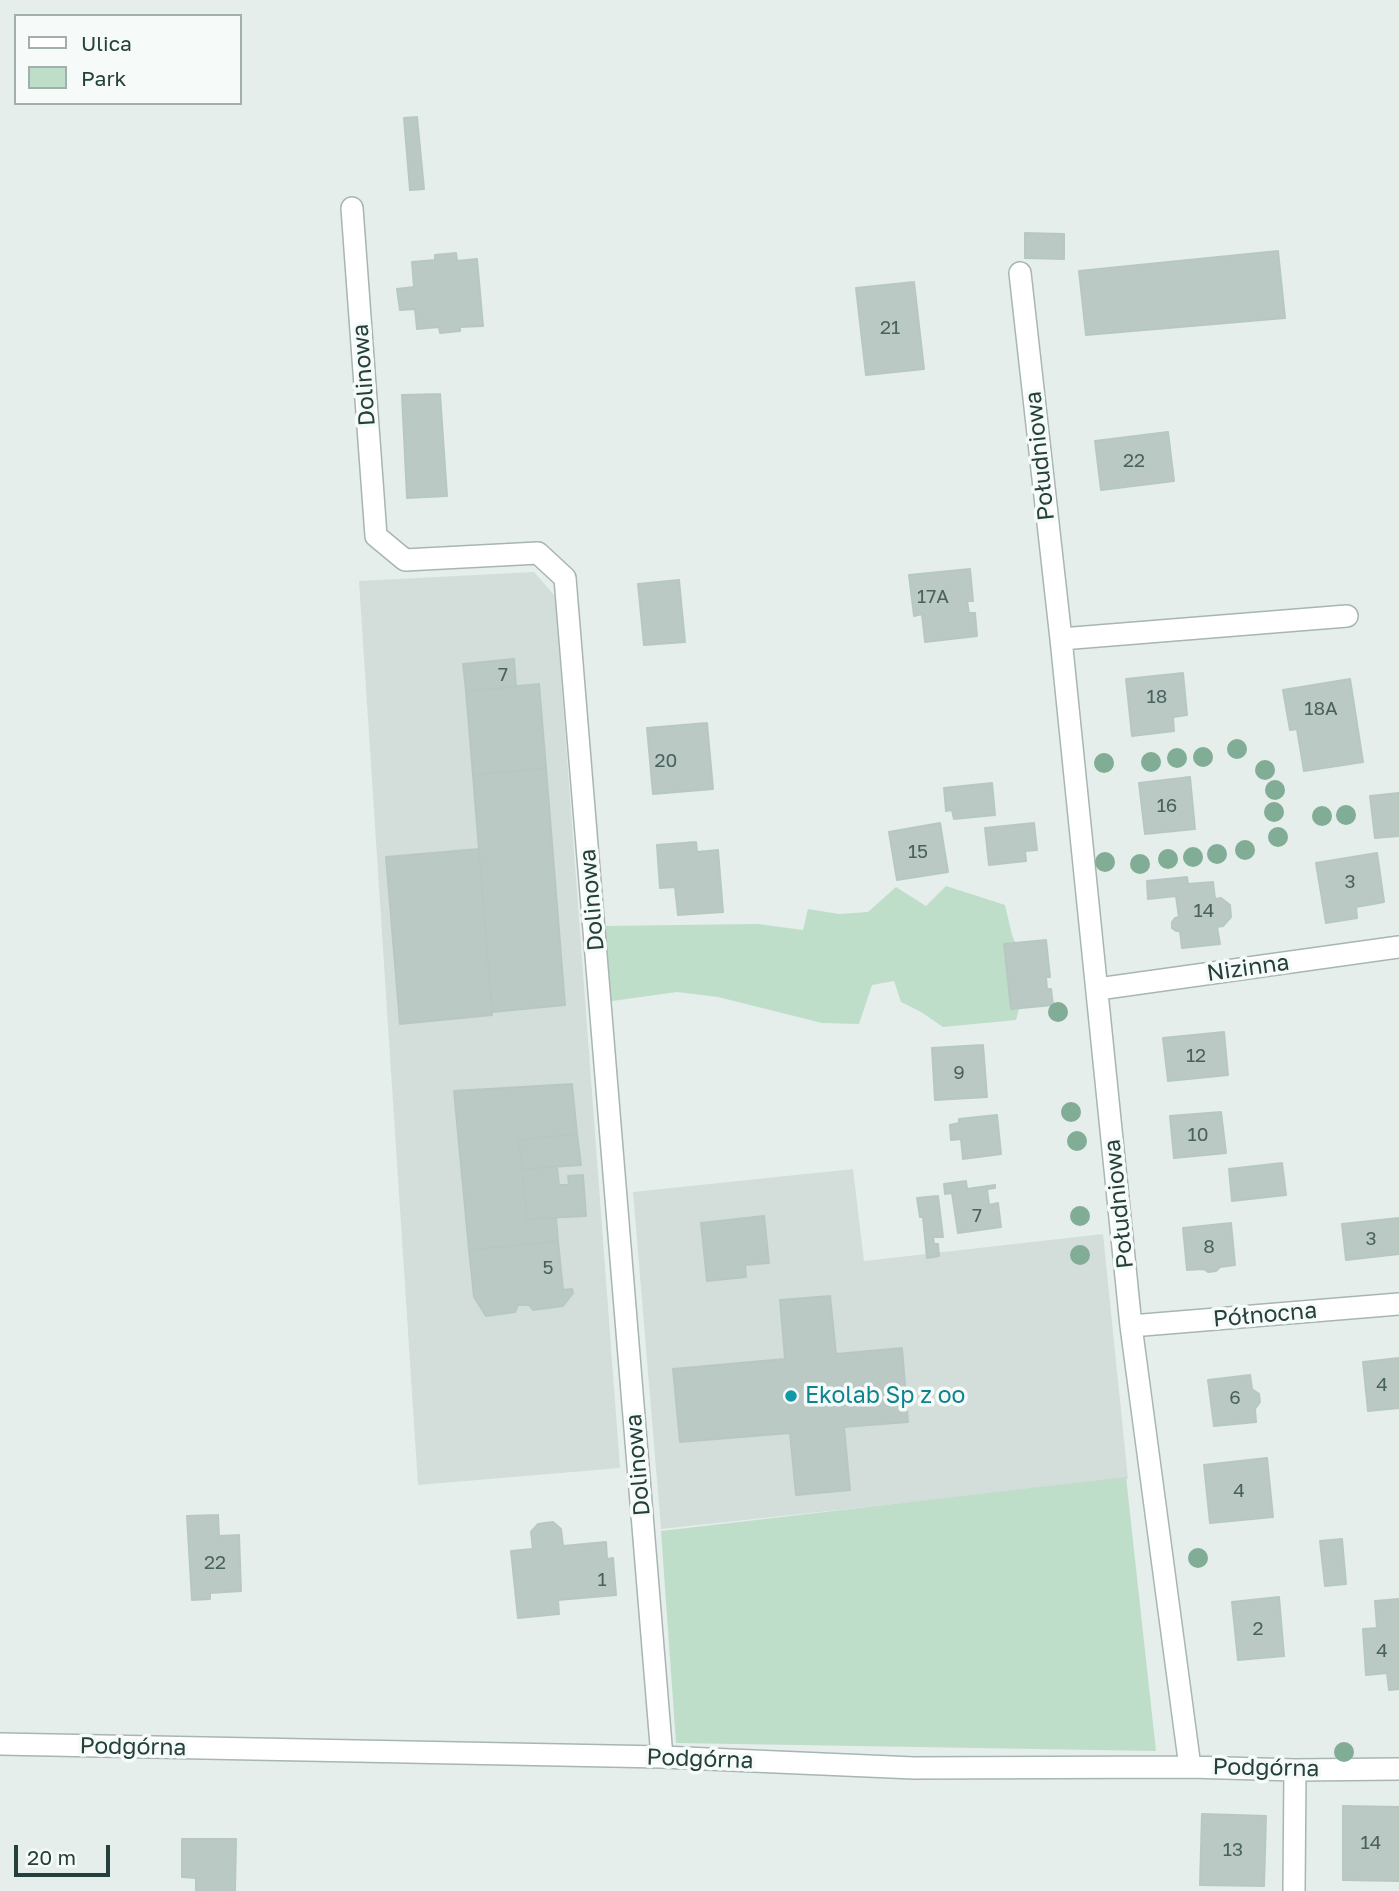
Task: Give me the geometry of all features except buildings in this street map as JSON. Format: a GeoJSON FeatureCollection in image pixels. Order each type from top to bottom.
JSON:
{"type":"FeatureCollection","features":[{"type":"Feature","properties":{"kind":"street","name":"Dolinowa"},"geometry":{"type":"LineString","coordinates":[[352,208],[376,536],[405,560],[538,553],[565,578],[662,1758]]}},
{"type":"Feature","properties":{"kind":"street","name":"Południowa"},"geometry":{"type":"LineString","coordinates":[[1020,273],[1098,989],[1131,1326],[1189,1767]]}},
{"type":"Feature","properties":{"kind":"street"},"geometry":{"type":"LineString","coordinates":[[1061,639],[1347,617]]}},
{"type":"Feature","properties":{"kind":"street","name":"Nizinna"},"geometry":{"type":"LineString","coordinates":[[1098,989],[1399,947]]}},
{"type":"Feature","properties":{"kind":"street","name":"Północna"},"geometry":{"type":"LineString","coordinates":[[1131,1326],[1399,1304]]}},
{"type":"Feature","properties":{"kind":"street","name":"Podgórna"},"geometry":{"type":"LineString","coordinates":[[0,1744],[662,1758],[914,1768],[1399,1769]]}},
{"type":"Feature","properties":{"kind":"street"},"geometry":{"type":"LineString","coordinates":[[1294,1891],[1295,1770]]}},
{"type":"Feature","properties":{"kind":"shaded area"},"geometry":{"type":"Polygon","coordinates":[[[534,572],[555,596],[620,1468],[418,1485],[359,581],[534,572]]]}},
{"type":"Feature","properties":{"kind":"shaded area"},"geometry":{"type":"Polygon","coordinates":[[[853,1169],[864,1261],[1103,1234],[1128,1479],[661,1529],[633,1192],[853,1169]]]}},
{"type":"Feature","properties":{"kind":"green space"},"geometry":{"type":"Polygon","coordinates":[[[946,886],[1005,905],[1012,935],[1028,973],[1016,1020],[943,1027],[901,1002],[894,981],[872,985],[859,1024],[822,1023],[718,997],[677,992],[605,1002],[601,926],[758,924],[803,930],[808,909],[839,914],[868,912],[896,887],[926,906],[946,886]]]}},
{"type":"Feature","properties":{"kind":"green space"},"geometry":{"type":"Polygon","coordinates":[[[1126,1477],[1156,1751],[676,1743],[661,1531],[1126,1477]]]}},
{"type":"Feature","properties":{"kind":"place","name":"Ekolab Sp z oo"},"geometry":{"type":"Point","coordinates":[791,1396]}}]}
